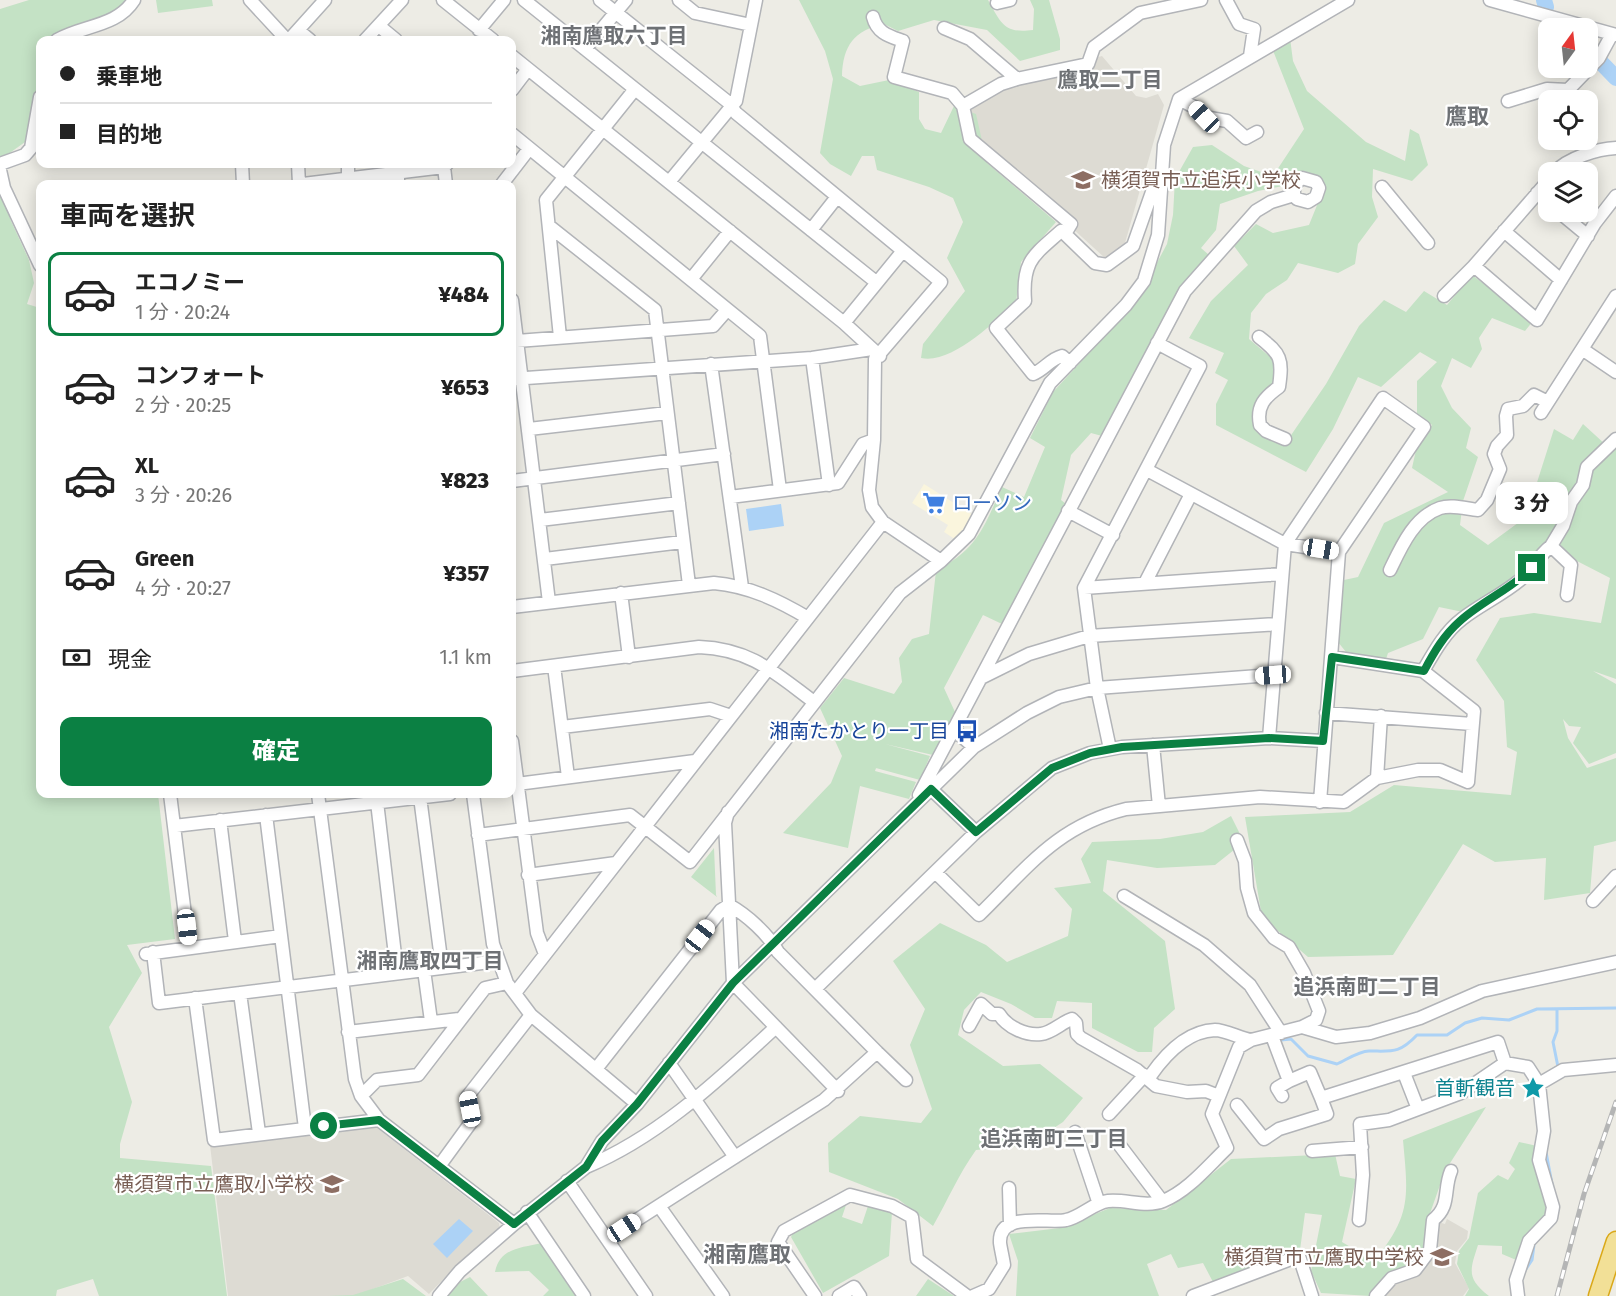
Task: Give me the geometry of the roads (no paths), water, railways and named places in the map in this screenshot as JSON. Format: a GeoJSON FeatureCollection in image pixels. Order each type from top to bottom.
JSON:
{"type":"FeatureCollection","features":[{"type":"Feature","properties":{"kind":"highway"},"geometry":{"type":"LineString","coordinates":[[1598,1296],[1616,1240]]}},
{"type":"Feature","properties":{"kind":"highway"},"geometry":{"type":"LineString","coordinates":[[1608,1296],[1616,1272]]}},
{"type":"Feature","properties":{"kind":"street"},"geometry":{"type":"LineString","coordinates":[[65,36],[116,19],[126,12],[134,0]]}},
{"type":"Feature","properties":{"kind":"street"},"geometry":{"type":"LineString","coordinates":[[250,0],[284,36]]}},
{"type":"Feature","properties":{"kind":"street"},"geometry":{"type":"LineString","coordinates":[[292,36],[325,0]]}},
{"type":"Feature","properties":{"kind":"street"},"geometry":{"type":"LineString","coordinates":[[369,36],[402,0]]}},
{"type":"Feature","properties":{"kind":"street"},"geometry":{"type":"LineString","coordinates":[[443,0],[487,36]]}},
{"type":"Feature","properties":{"kind":"street"},"geometry":{"type":"LineString","coordinates":[[479,30],[504,0]]}},
{"type":"Feature","properties":{"kind":"street"},"geometry":{"type":"LineString","coordinates":[[524,0],[876,282]]}},
{"type":"Feature","properties":{"kind":"street"},"geometry":{"type":"LineString","coordinates":[[600,0],[941,282],[876,352],[874,440],[868,490],[872,507],[883,522],[941,561]]}},
{"type":"Feature","properties":{"kind":"street"},"geometry":{"type":"LineString","coordinates":[[585,50],[626,0]]}},
{"type":"Feature","properties":{"kind":"street"},"geometry":{"type":"LineString","coordinates":[[679,0],[695,13],[751,25]]}},
{"type":"Feature","properties":{"kind":"street"},"geometry":{"type":"LineString","coordinates":[[669,182],[736,101],[756,0]]}},
{"type":"Feature","properties":{"kind":"street"},"geometry":{"type":"LineString","coordinates":[[997,3],[1010,0]]}},
{"type":"Feature","properties":{"kind":"street"},"geometry":{"type":"LineString","coordinates":[[963,106],[1001,84],[1088,64],[1094,47],[1140,13],[1201,0]]}},
{"type":"Feature","properties":{"kind":"street"},"geometry":{"type":"LineString","coordinates":[[1226,0],[1239,24],[1254,29],[1250,56]]}},
{"type":"Feature","properties":{"kind":"street"},"geometry":{"type":"LineString","coordinates":[[478,835],[630,815],[690,862],[900,593],[941,561],[969,534],[1050,383],[1126,305],[1144,281],[1158,235],[1164,145],[1179,99],[1348,0]]}},
{"type":"Feature","properties":{"kind":"street"},"geometry":{"type":"LineString","coordinates":[[1490,0],[1614,35],[1599,58],[1568,90],[1546,89],[1508,101]]}},
{"type":"Feature","properties":{"kind":"street"},"geometry":{"type":"LineString","coordinates":[[873,17],[875,24],[886,36],[903,41],[894,77],[952,93],[963,106],[970,139],[1071,224],[1065,234]]}},
{"type":"Feature","properties":{"kind":"street"},"geometry":{"type":"LineString","coordinates":[[379,26],[391,36]]}},
{"type":"Feature","properties":{"kind":"street"},"geometry":{"type":"LineString","coordinates":[[944,28],[970,39],[1017,79]]}},
{"type":"Feature","properties":{"kind":"street"},"geometry":{"type":"LineString","coordinates":[[298,30],[305,36]]}},
{"type":"Feature","properties":{"kind":"street"},"geometry":{"type":"LineString","coordinates":[[516,59],[844,323],[876,352]]}},
{"type":"Feature","properties":{"kind":"street"},"geometry":{"type":"LineString","coordinates":[[516,85],[528,69]]}},
{"type":"Feature","properties":{"kind":"street"},"geometry":{"type":"LineString","coordinates":[[560,337],[546,200],[635,88]]}},
{"type":"Feature","properties":{"kind":"street"},"geometry":{"type":"LineString","coordinates":[[1179,99],[1196,108],[1204,117],[1227,121],[1246,138],[1257,132]]}},
{"type":"Feature","properties":{"kind":"street"},"geometry":{"type":"LineString","coordinates":[[0,164],[25,155],[31,147],[36,119]]}},
{"type":"Feature","properties":{"kind":"street"},"geometry":{"type":"LineString","coordinates":[[516,137],[692,278],[760,336],[780,490]]}},
{"type":"Feature","properties":{"kind":"street"},"geometry":{"type":"LineString","coordinates":[[516,165],[529,148]]}},
{"type":"Feature","properties":{"kind":"street"},"geometry":{"type":"LineString","coordinates":[[1569,162],[1604,149],[1616,148]]}},
{"type":"Feature","properties":{"kind":"street"},"geometry":{"type":"LineString","coordinates":[[348,168],[348,179]]}},
{"type":"Feature","properties":{"kind":"street"},"geometry":{"type":"LineString","coordinates":[[339,180],[430,168]]}},
{"type":"Feature","properties":{"kind":"street"},"geometry":{"type":"LineString","coordinates":[[0,170],[4,188],[36,256]]}},
{"type":"Feature","properties":{"kind":"street"},"geometry":{"type":"LineString","coordinates":[[1070,363],[1062,356],[1033,374],[996,328],[1025,301],[1024,273],[1033,255],[1061,231],[1095,263],[1107,265],[1133,246],[1152,192],[1161,178]]}},
{"type":"Feature","properties":{"kind":"street"},"geometry":{"type":"LineString","coordinates":[[1382,187],[1428,243]]}},
{"type":"Feature","properties":{"kind":"street"},"geometry":{"type":"LineString","coordinates":[[1444,296],[1474,266],[1537,193]]}},
{"type":"Feature","properties":{"kind":"street"},"geometry":{"type":"LineString","coordinates":[[916,803],[1185,291],[1256,211],[1271,202],[1294,195]]}},
{"type":"Feature","properties":{"kind":"street"},"geometry":{"type":"LineString","coordinates":[[1474,266],[1537,320],[1587,236],[1616,196]]}},
{"type":"Feature","properties":{"kind":"street"},"geometry":{"type":"LineString","coordinates":[[811,230],[837,197]]}},
{"type":"Feature","properties":{"kind":"street"},"geometry":{"type":"LineString","coordinates":[[1571,222],[1587,236]]}},
{"type":"Feature","properties":{"kind":"street"},"geometry":{"type":"LineString","coordinates":[[549,226],[655,310],[689,585]]}},
{"type":"Feature","properties":{"kind":"street"},"geometry":{"type":"LineString","coordinates":[[692,278],[730,231]]}},
{"type":"Feature","properties":{"kind":"street"},"geometry":{"type":"LineString","coordinates":[[1504,231],[1561,280]]}},
{"type":"Feature","properties":{"kind":"street"},"geometry":{"type":"LineString","coordinates":[[844,323],[902,252]]}},
{"type":"Feature","properties":{"kind":"street"},"geometry":{"type":"LineString","coordinates":[[1390,570],[1418,522],[1441,507],[1478,510],[1487,500],[1500,469],[1494,454],[1497,446],[1508,435],[1506,416],[1508,409],[1522,406],[1534,395],[1544,408],[1616,296]]}},
{"type":"Feature","properties":{"kind":"street"},"geometry":{"type":"LineString","coordinates":[[549,602],[529,429],[516,379],[516,341],[713,326],[727,310]]}},
{"type":"Feature","properties":{"kind":"street"},"geometry":{"type":"LineString","coordinates":[[1259,337],[1276,351],[1280,358],[1281,372],[1279,387],[1265,397],[1261,405],[1260,425],[1266,431],[1285,439]]}},
{"type":"Feature","properties":{"kind":"street"},"geometry":{"type":"LineString","coordinates":[[1110,749],[1097,688],[1084,588],[1200,366],[1157,343]]}},
{"type":"Feature","properties":{"kind":"street"},"geometry":{"type":"LineString","coordinates":[[1582,350],[1616,372]]}},
{"type":"Feature","properties":{"kind":"street"},"geometry":{"type":"LineString","coordinates":[[516,379],[876,352]]}},
{"type":"Feature","properties":{"kind":"street"},"geometry":{"type":"LineString","coordinates":[[812,358],[829,485]]}},
{"type":"Feature","properties":{"kind":"street"},"geometry":{"type":"LineString","coordinates":[[711,364],[742,587]]}},
{"type":"Feature","properties":{"kind":"street"},"geometry":{"type":"LineString","coordinates":[[1269,738],[1284,544],[1383,398],[1424,427],[1339,552],[1320,802]]}},
{"type":"Feature","properties":{"kind":"street"},"geometry":{"type":"LineString","coordinates":[[529,429],[667,412]]}},
{"type":"Feature","properties":{"kind":"street"},"geometry":{"type":"LineString","coordinates":[[1424,671],[1438,644],[1461,620],[1521,579],[1532,568],[1539,555],[1551,546],[1563,526],[1571,501],[1583,485],[1587,466],[1616,439]]}},
{"type":"Feature","properties":{"kind":"street"},"geometry":{"type":"LineString","coordinates":[[730,497],[838,483],[863,444],[874,440]]}},
{"type":"Feature","properties":{"kind":"street"},"geometry":{"type":"LineString","coordinates":[[516,480],[724,454]]}},
{"type":"Feature","properties":{"kind":"street"},"geometry":{"type":"LineString","coordinates":[[1147,470],[1284,544],[1339,552]]}},
{"type":"Feature","properties":{"kind":"street"},"geometry":{"type":"LineString","coordinates":[[1145,583],[1191,494]]}},
{"type":"Feature","properties":{"kind":"street"},"geometry":{"type":"LineString","coordinates":[[540,520],[679,502]]}},
{"type":"Feature","properties":{"kind":"street"},"geometry":{"type":"LineString","coordinates":[[1068,511],[1113,535]]}},
{"type":"Feature","properties":{"kind":"street"},"geometry":{"type":"LineString","coordinates":[[361,1096],[377,1080],[418,1074],[485,988],[511,988],[545,954],[883,522]]}},
{"type":"Feature","properties":{"kind":"street"},"geometry":{"type":"LineString","coordinates":[[545,560],[682,542]]}},
{"type":"Feature","properties":{"kind":"street"},"geometry":{"type":"LineString","coordinates":[[1551,546],[1571,565],[1568,595]]}},
{"type":"Feature","properties":{"kind":"street"},"geometry":{"type":"LineString","coordinates":[[1084,588],[1282,574]]}},
{"type":"Feature","properties":{"kind":"street"},"geometry":{"type":"LineString","coordinates":[[516,606],[714,583],[742,587],[786,605],[808,618]]}},
{"type":"Feature","properties":{"kind":"street"},"geometry":{"type":"LineString","coordinates":[[621,593],[629,657]]}},
{"type":"Feature","properties":{"kind":"street"},"geometry":{"type":"LineString","coordinates":[[980,679],[1029,654],[1089,636],[1278,624]]}},
{"type":"Feature","properties":{"kind":"street"},"geometry":{"type":"LineString","coordinates":[[516,671],[699,647],[714,648],[744,654],[814,702]]}},
{"type":"Feature","properties":{"kind":"street"},"geometry":{"type":"LineString","coordinates":[[936,873],[979,915],[1054,841],[1076,826],[1115,812],[1260,797],[1344,802],[1377,778],[1418,770],[1440,770],[1468,782],[1474,711],[1424,671],[1332,657]]}},
{"type":"Feature","properties":{"kind":"street"},"geometry":{"type":"LineString","coordinates":[[554,666],[568,777]]}},
{"type":"Feature","properties":{"kind":"street"},"geometry":{"type":"LineString","coordinates":[[586,1167],[602,1141],[637,1104],[733,983],[974,747],[1027,713],[1059,697],[1097,688],[1273,675]]}},
{"type":"Feature","properties":{"kind":"street"},"geometry":{"type":"LineString","coordinates":[[562,727],[710,709],[731,716]]}},
{"type":"Feature","properties":{"kind":"street"},"geometry":{"type":"LineString","coordinates":[[1326,713],[1472,724]]}},
{"type":"Feature","properties":{"kind":"street"},"geometry":{"type":"LineString","coordinates":[[1377,778],[1381,716]]}},
{"type":"Feature","properties":{"kind":"street"},"geometry":{"type":"LineString","coordinates":[[953,729],[974,747]]}},
{"type":"Feature","properties":{"kind":"street"},"geometry":{"type":"LineString","coordinates":[[815,989],[976,832],[1052,768],[1090,753],[1110,749],[1269,738],[1323,741]]}},
{"type":"Feature","properties":{"kind":"street"},"geometry":{"type":"LineString","coordinates":[[1153,745],[1158,806]]}},
{"type":"Feature","properties":{"kind":"street"},"geometry":{"type":"LineString","coordinates":[[517,784],[695,761]]}},
{"type":"Feature","properties":{"kind":"street"},"geometry":{"type":"LineString","coordinates":[[516,775],[537,933],[545,954]]}},
{"type":"Feature","properties":{"kind":"street"},"geometry":{"type":"LineString","coordinates":[[931,789],[976,832]]}},
{"type":"Feature","properties":{"kind":"street"},"geometry":{"type":"LineString","coordinates":[[170,798],[189,947]]}},
{"type":"Feature","properties":{"kind":"street"},"geometry":{"type":"LineString","coordinates":[[318,798],[348,1032],[355,1078],[361,1096],[379,1120],[514,1224]]}},
{"type":"Feature","properties":{"kind":"street"},"geometry":{"type":"LineString","coordinates":[[174,826],[411,798]]}},
{"type":"Feature","properties":{"kind":"street"},"geometry":{"type":"LineString","coordinates":[[420,798],[442,967]]}},
{"type":"Feature","properties":{"kind":"street"},"geometry":{"type":"LineString","coordinates":[[473,798],[492,944],[511,988],[531,1015],[637,1104]]}},
{"type":"Feature","properties":{"kind":"street"},"geometry":{"type":"LineString","coordinates":[[377,802],[397,972]]}},
{"type":"Feature","properties":{"kind":"street"},"geometry":{"type":"LineString","coordinates":[[728,811],[725,823],[733,983],[838,1090]]}},
{"type":"Feature","properties":{"kind":"street"},"geometry":{"type":"LineString","coordinates":[[266,815],[305,1128]]}},
{"type":"Feature","properties":{"kind":"street"},"geometry":{"type":"LineString","coordinates":[[220,820],[235,941]]}},
{"type":"Feature","properties":{"kind":"street"},"geometry":{"type":"LineString","coordinates":[[973,1296],[989,1289],[1004,1265],[1001,1235],[1010,1225],[1037,1218],[1065,1220],[1108,1201],[1141,1204],[1162,1201],[1195,1179],[1227,1149],[1212,1114],[1239,1047],[1251,1040],[1302,1027],[1316,1020],[1319,1011],[1304,973],[1289,947],[1274,939],[1254,913],[1247,888],[1245,861],[1237,840]]}},
{"type":"Feature","properties":{"kind":"street"},"geometry":{"type":"LineString","coordinates":[[528,875],[616,863]]}},
{"type":"Feature","properties":{"kind":"street"},"geometry":{"type":"LineString","coordinates":[[1593,901],[1616,876]]}},
{"type":"Feature","properties":{"kind":"street"},"geometry":{"type":"LineString","coordinates":[[1125,896],[1204,945],[1250,985],[1276,1034],[1289,1081]]}},
{"type":"Feature","properties":{"kind":"street"},"geometry":{"type":"LineString","coordinates":[[729,905],[739,910],[906,1080]]}},
{"type":"Feature","properties":{"kind":"street"},"geometry":{"type":"LineString","coordinates":[[596,1069],[721,910],[729,905]]}},
{"type":"Feature","properties":{"kind":"street"},"geometry":{"type":"LineString","coordinates":[[281,936],[149,953],[159,1003],[498,961]]}},
{"type":"Feature","properties":{"kind":"street"},"geometry":{"type":"LineString","coordinates":[[1302,1027],[1336,1037],[1370,1033],[1420,1018],[1482,991],[1616,962]]}},
{"type":"Feature","properties":{"kind":"street"},"geometry":{"type":"LineString","coordinates":[[424,970],[431,1021]]}},
{"type":"Feature","properties":{"kind":"street"},"geometry":{"type":"LineString","coordinates":[[240,993],[259,1133]]}},
{"type":"Feature","properties":{"kind":"street"},"geometry":{"type":"LineString","coordinates":[[195,998],[214,1140],[379,1120]]}},
{"type":"Feature","properties":{"kind":"street"},"geometry":{"type":"LineString","coordinates":[[969,1026],[981,1004],[992,1014],[999,1014],[1004,1021],[1024,1032],[1042,1034],[1072,1018],[1076,1023],[1077,1034],[1081,1038],[1144,1076],[1156,1086],[1187,1092],[1206,1091],[1219,1096]]}},
{"type":"Feature","properties":{"kind":"street"},"geometry":{"type":"LineString","coordinates":[[443,1168],[472,1121],[467,1097],[531,1015]]}},
{"type":"Feature","properties":{"kind":"street"},"geometry":{"type":"LineString","coordinates":[[348,1032],[459,1019]]}},
{"type":"Feature","properties":{"kind":"street"},"geometry":{"type":"LineString","coordinates":[[439,1296],[460,1271],[527,1212],[586,1167],[620,1152],[696,1100],[776,1027]]}},
{"type":"Feature","properties":{"kind":"street"},"geometry":{"type":"LineString","coordinates":[[1109,1114],[1144,1076],[1151,1075],[1165,1055],[1201,1034],[1215,1030],[1251,1040]]}},
{"type":"Feature","properties":{"kind":"street"},"geometry":{"type":"LineString","coordinates":[[1321,1098],[1498,1042],[1505,1063]]}},
{"type":"Feature","properties":{"kind":"street"},"geometry":{"type":"LineString","coordinates":[[607,1239],[838,1090],[877,1052]]}},
{"type":"Feature","properties":{"kind":"street"},"geometry":{"type":"LineString","coordinates":[[669,1063],[735,1157]]}},
{"type":"Feature","properties":{"kind":"street"},"geometry":{"type":"LineString","coordinates":[[1359,1220],[1364,1175],[1360,1124],[1389,1120],[1461,1093],[1505,1063],[1528,1067],[1539,1084],[1544,1131],[1539,1160],[1553,1207],[1551,1218],[1530,1241],[1516,1280],[1518,1296]]}},
{"type":"Feature","properties":{"kind":"street"},"geometry":{"type":"LineString","coordinates":[[1539,1084],[1563,1070],[1616,1065]]}},
{"type":"Feature","properties":{"kind":"street"},"geometry":{"type":"LineString","coordinates":[[1238,1105],[1264,1139],[1279,1129],[1327,1114],[1310,1072],[1277,1088],[1282,1096]]}},
{"type":"Feature","properties":{"kind":"street"},"geometry":{"type":"LineString","coordinates":[[1404,1073],[1418,1109]]}},
{"type":"Feature","properties":{"kind":"street"},"geometry":{"type":"LineString","coordinates":[[1075,1132],[1099,1204]]}},
{"type":"Feature","properties":{"kind":"street"},"geometry":{"type":"LineString","coordinates":[[1118,1143],[1162,1201]]}},
{"type":"Feature","properties":{"kind":"street"},"geometry":{"type":"LineString","coordinates":[[1312,1151],[1362,1147]]}},
{"type":"Feature","properties":{"kind":"street"},"geometry":{"type":"LineString","coordinates":[[1376,1296],[1392,1278],[1415,1270],[1430,1250],[1433,1220],[1441,1214],[1446,1204],[1451,1171]]}},
{"type":"Feature","properties":{"kind":"street"},"geometry":{"type":"LineString","coordinates":[[567,1181],[646,1296]]}},
{"type":"Feature","properties":{"kind":"street"},"geometry":{"type":"LineString","coordinates":[[1009,1188],[1010,1225]]}},
{"type":"Feature","properties":{"kind":"street"},"geometry":{"type":"LineString","coordinates":[[815,1296],[778,1242],[784,1231],[850,1195],[892,1206],[912,1217],[916,1259],[967,1296]]}},
{"type":"Feature","properties":{"kind":"street"},"geometry":{"type":"LineString","coordinates":[[659,1206],[723,1296]]}},
{"type":"Feature","properties":{"kind":"street"},"geometry":{"type":"LineString","coordinates":[[527,1212],[584,1296]]}},
{"type":"Feature","properties":{"kind":"street"},"geometry":{"type":"LineString","coordinates":[[1193,1296],[1299,1256],[1312,1296]]}},
{"type":"Feature","properties":{"kind":"street"},"geometry":{"type":"LineString","coordinates":[[839,1296],[854,1287],[861,1296]]}},
{"type":"Feature","properties":{"kind":"water"},"geometry":{"type":"Polygon","coordinates":[[[781,504],[784,526],[749,531],[746,509],[781,504]]]}},
{"type":"Feature","properties":{"kind":"water"},"geometry":{"type":"Polygon","coordinates":[[[459,1219],[473,1231],[447,1258],[433,1244],[459,1219]]]}},
{"type":"Feature","properties":{"kind":"waterway"},"geometry":{"type":"LineString","coordinates":[[1544,0],[1546,7]]}},
{"type":"Feature","properties":{"kind":"waterway"},"geometry":{"type":"LineString","coordinates":[[1598,59],[1616,78]]}},
{"type":"Feature","properties":{"kind":"waterway"},"geometry":{"type":"LineString","coordinates":[[1281,1040],[1291,1039],[1308,1056],[1337,1064],[1365,1051],[1395,1050],[1405,1046],[1417,1035],[1447,1035],[1465,1023],[1482,1018],[1509,1020],[1537,1009],[1616,1008]]}},
{"type":"Feature","properties":{"kind":"waterway"},"geometry":{"type":"LineString","coordinates":[[1557,1010],[1557,1031],[1553,1042],[1558,1067]]}},
{"type":"Feature","properties":{"kind":"waterway"},"geometry":{"type":"LineString","coordinates":[[1546,1152],[1552,1184]]}},
{"type":"Feature","properties":{"kind":"waterway"},"geometry":{"type":"LineString","coordinates":[[1524,1272],[1532,1260],[1534,1245]]}},
{"type":"Feature","properties":{"kind":"railway"},"geometry":{"type":"LineString","coordinates":[[1557,1296],[1584,1194],[1616,1102]]}},
{"type":"Feature","properties":{"kind":"place","name":"横須賀市立追浜小学校"},"geometry":{"type":"Point","coordinates":[1083,180]}},
{"type":"Feature","properties":{"kind":"place","name":"ローソン"},"geometry":{"type":"Point","coordinates":[934,503]}},
{"type":"Feature","properties":{"kind":"place","name":"湘南たかとり一丁目"},"geometry":{"type":"Point","coordinates":[967,731]}},
{"type":"Feature","properties":{"kind":"place","name":"首斬観音"},"geometry":{"type":"Point","coordinates":[1533,1088]}},
{"type":"Feature","properties":{"kind":"place","name":"横須賀市立鷹取小学校"},"geometry":{"type":"Point","coordinates":[332,1184]}},
{"type":"Feature","properties":{"kind":"place","name":"横須賀市立鷹取中学校"},"geometry":{"type":"Point","coordinates":[1442,1257]}},
{"type":"Feature","properties":{"kind":"district","name":"湘南鷹取六丁目"},"geometry":{"type":"Point","coordinates":[614,36]}},
{"type":"Feature","properties":{"kind":"district","name":"鷹取二丁目"},"geometry":{"type":"Point","coordinates":[1110,80]}},
{"type":"Feature","properties":{"kind":"district","name":"鷹取"},"geometry":{"type":"Point","coordinates":[1467,116]}},
{"type":"Feature","properties":{"kind":"district","name":"湘南鷹取四丁目"},"geometry":{"type":"Point","coordinates":[430,961]}},
{"type":"Feature","properties":{"kind":"district","name":"追浜南町二丁目"},"geometry":{"type":"Point","coordinates":[1367,987]}},
{"type":"Feature","properties":{"kind":"district","name":"追浜南町三丁目"},"geometry":{"type":"Point","coordinates":[1054,1139]}},
{"type":"Feature","properties":{"kind":"district","name":"湘南鷹取"},"geometry":{"type":"Point","coordinates":[747,1254]}}]}
